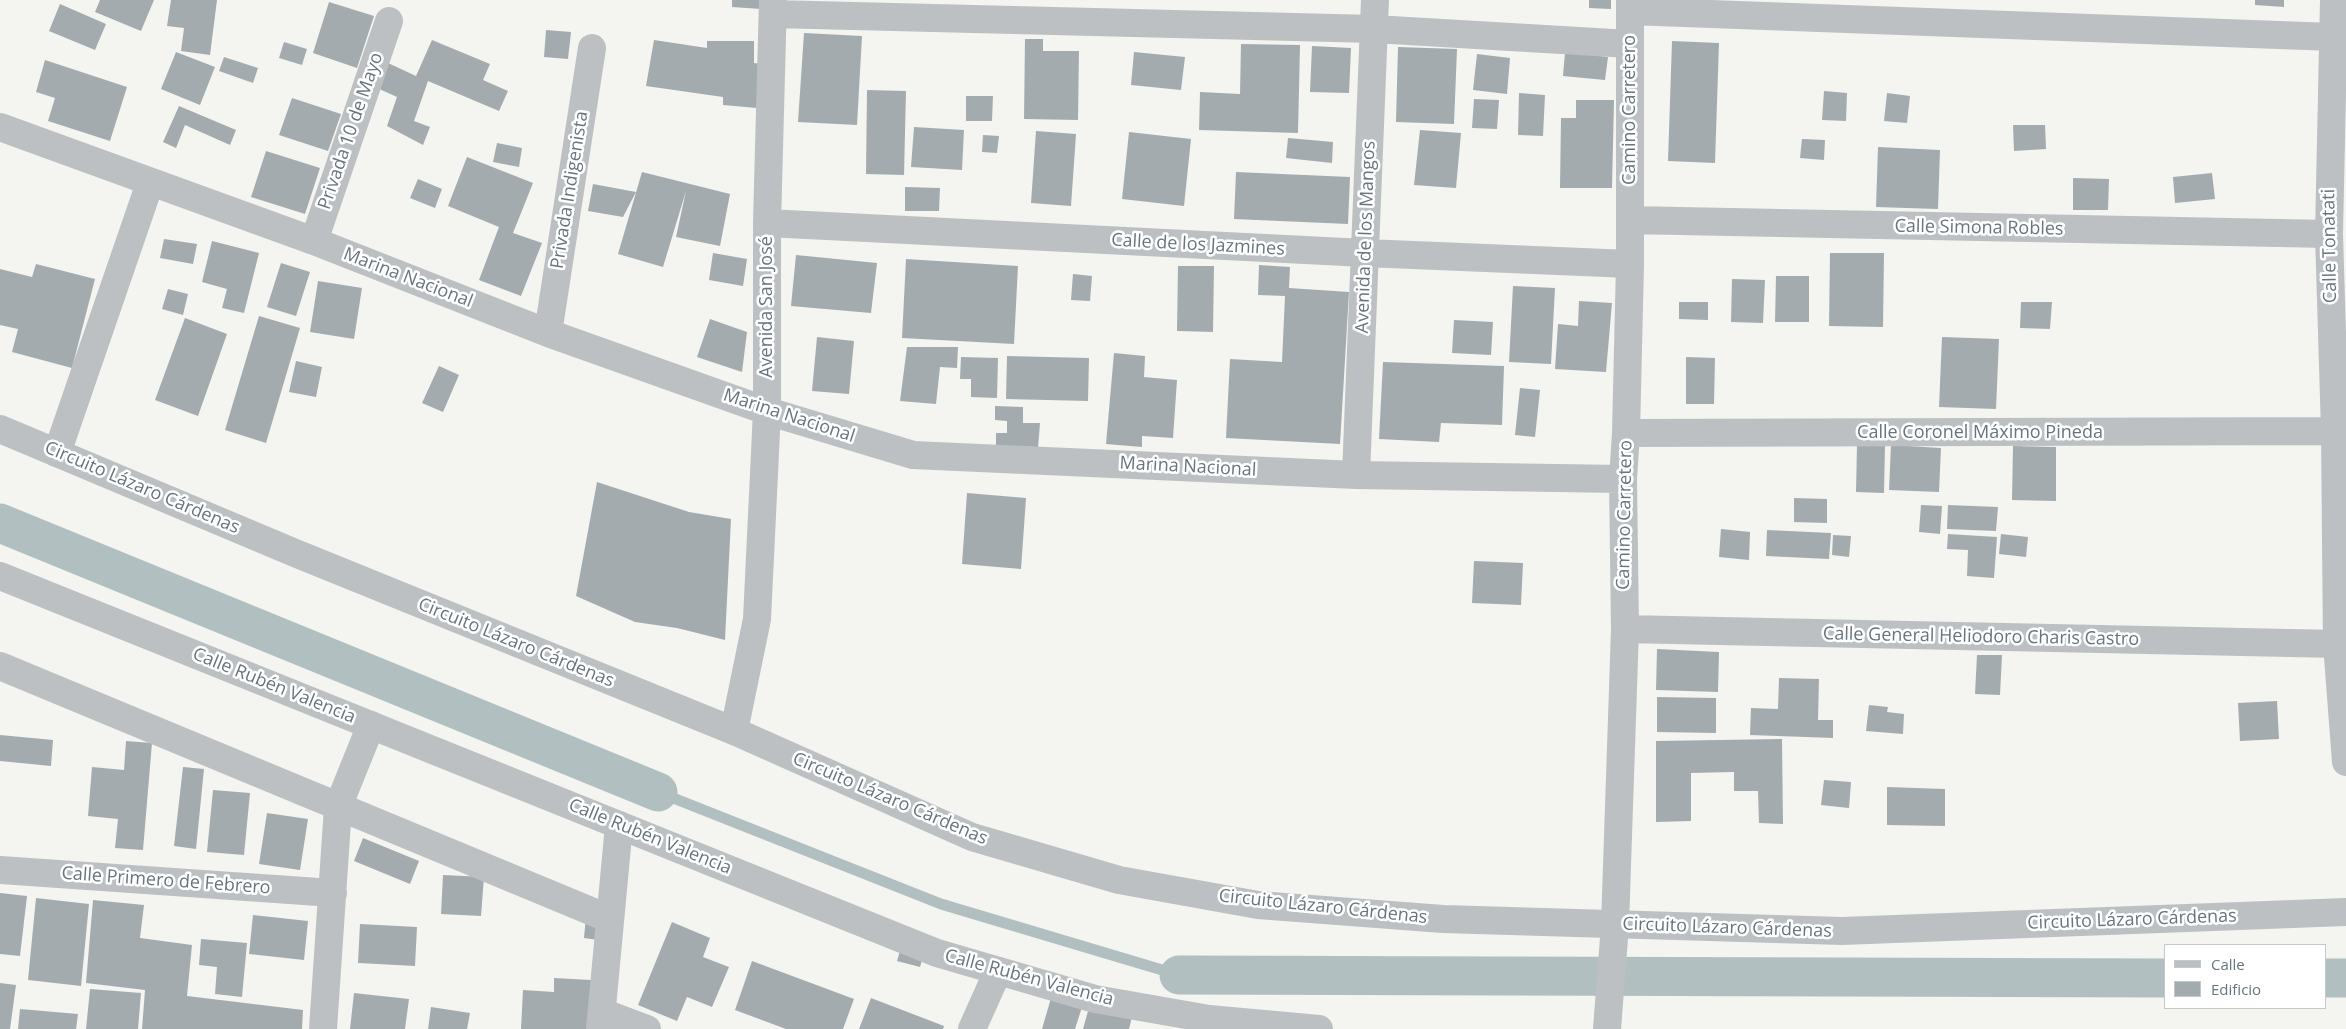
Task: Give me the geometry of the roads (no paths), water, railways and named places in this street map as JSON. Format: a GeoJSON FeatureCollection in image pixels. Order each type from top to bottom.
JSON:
{"type":"FeatureCollection","features":[{"type":"Feature","properties":{"kind":"street","name":"Avenida de los Mangos"},"geometry":{"type":"LineString","coordinates":[[1356,475],[1375,0]]}},
{"type":"Feature","properties":{"kind":"street","name":"Calle Tonatati"},"geometry":{"type":"LineString","coordinates":[[2334,0],[2328,234],[2340,431],[2337,644],[2346,762]]}},
{"type":"Feature","properties":{"kind":"street"},"geometry":{"type":"LineString","coordinates":[[1630,6],[2333,37]]}},
{"type":"Feature","properties":{"kind":"street","name":"Camino Carretero"},"geometry":{"type":"LineString","coordinates":[[1607,1025],[1614,933],[1625,629],[1623,479],[1626,433],[1630,264],[1630,6]]}},
{"type":"Feature","properties":{"kind":"street"},"geometry":{"type":"LineString","coordinates":[[773,7],[1374,29],[1630,44]]}},
{"type":"Feature","properties":{"kind":"street","name":"Avenida San José"},"geometry":{"type":"LineString","coordinates":[[734,731],[757,619],[768,411],[767,224],[773,7]]}},
{"type":"Feature","properties":{"kind":"street","name":"Privada 10 de Mayo"},"geometry":{"type":"LineString","coordinates":[[314,241],[389,21]]}},
{"type":"Feature","properties":{"kind":"street","name":"Privada Indigenista"},"geometry":{"type":"LineString","coordinates":[[548,333],[592,48]]}},
{"type":"Feature","properties":{"kind":"street","name":"Marina Nacional"},"geometry":{"type":"LineString","coordinates":[[0,127],[314,241],[548,333],[768,411],[913,455],[1356,475],[1623,479]]}},
{"type":"Feature","properties":{"kind":"street"},"geometry":{"type":"LineString","coordinates":[[57,453],[150,183]]}},
{"type":"Feature","properties":{"kind":"street","name":"Calle Simona Robles"},"geometry":{"type":"LineString","coordinates":[[1630,220],[2328,234]]}},
{"type":"Feature","properties":{"kind":"street","name":"Calle de los Jazmines"},"geometry":{"type":"LineString","coordinates":[[767,224],[1630,264]]}},
{"type":"Feature","properties":{"kind":"street","name":"Circuito Lázaro Cárdenas"},"geometry":{"type":"LineString","coordinates":[[0,429],[295,553],[734,731],[972,838],[1119,880],[1258,905],[1614,933],[1842,931],[2346,912]]}},
{"type":"Feature","properties":{"kind":"street","name":"Calle Coronel Máximo Pineda"},"geometry":{"type":"LineString","coordinates":[[1626,433],[2340,431]]}},
{"type":"Feature","properties":{"kind":"street","name":"Calle Rubén Valencia"},"geometry":{"type":"LineString","coordinates":[[0,576],[937,953],[1095,999],[1206,1024],[1319,1029]]}},
{"type":"Feature","properties":{"kind":"street","name":"Calle General Heliodoro Charis Castro"},"geometry":{"type":"LineString","coordinates":[[1625,629],[2337,644]]}},
{"type":"Feature","properties":{"kind":"street"},"geometry":{"type":"LineString","coordinates":[[0,666],[610,919]]}},
{"type":"Feature","properties":{"kind":"street"},"geometry":{"type":"LineString","coordinates":[[323,1029],[338,807],[371,725]]}},
{"type":"Feature","properties":{"kind":"street"},"geometry":{"type":"LineString","coordinates":[[619,825],[601,1020],[647,1029]]}},
{"type":"Feature","properties":{"kind":"street","name":"Calle Primero de Febrero"},"geometry":{"type":"LineString","coordinates":[[0,870],[333,892]]}},
{"type":"Feature","properties":{"kind":"street"},"geometry":{"type":"LineString","coordinates":[[972,1029],[998,971]]}},
{"type":"Feature","properties":{"kind":"waterway"},"geometry":{"type":"LineString","coordinates":[[0,523],[658,792]]}},
{"type":"Feature","properties":{"kind":"waterway"},"geometry":{"type":"LineString","coordinates":[[658,792],[941,904],[1179,975]]}},
{"type":"Feature","properties":{"kind":"waterway"},"geometry":{"type":"LineString","coordinates":[[1179,975],[2164,978]]}},
{"type":"Feature","properties":{"kind":"waterway"},"geometry":{"type":"LineString","coordinates":[[2326,978],[2346,978]]}}]}
